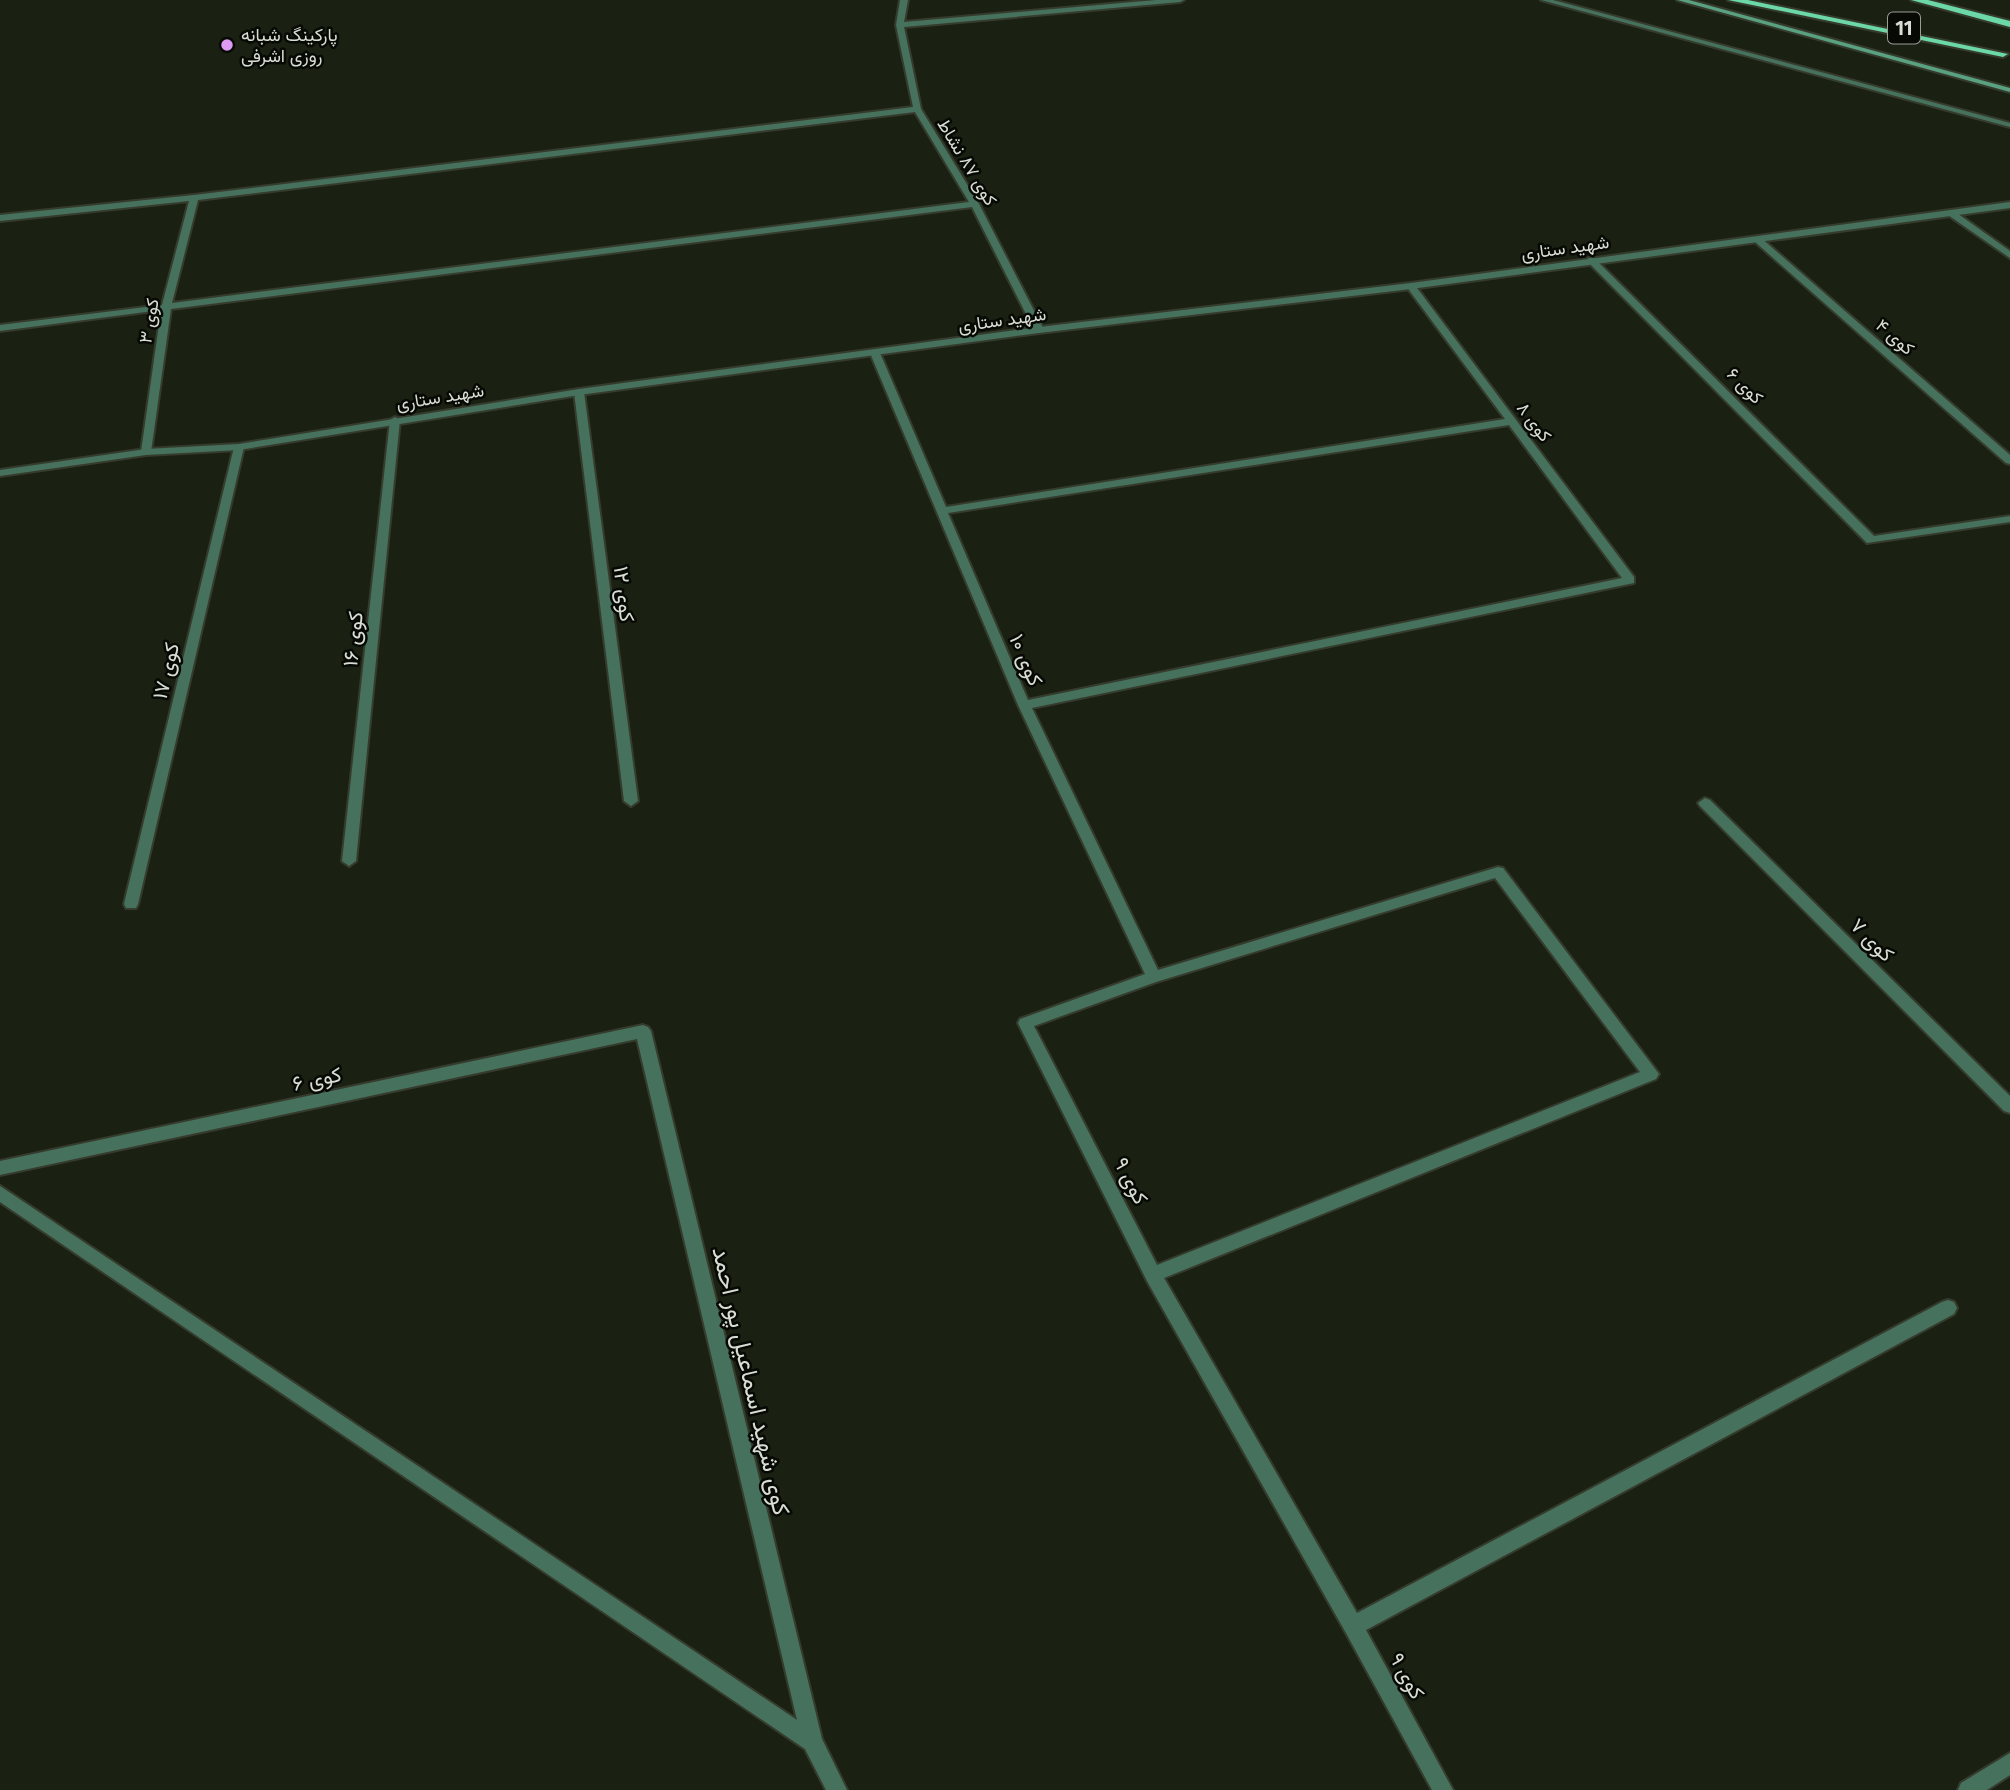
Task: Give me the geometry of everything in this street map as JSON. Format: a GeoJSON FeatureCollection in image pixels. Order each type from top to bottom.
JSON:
{"type":"FeatureCollection","features":[{"type":"Feature","properties":{"kind":"highway"},"geometry":{"type":"LineString","coordinates":[[1733,0],[2007,55]]}},
{"type":"Feature","properties":{"kind":"highway","name":"11"},"geometry":{"type":"LineString","coordinates":[[1916,0],[2010,24]]}},
{"type":"Feature","properties":{"kind":"highway"},"geometry":{"type":"LineString","coordinates":[[1961,0],[2010,15]]}},
{"type":"Feature","properties":{"kind":"highway","name":"11"},"geometry":{"type":"LineString","coordinates":[[1811,3],[2007,55]]}},
{"type":"Feature","properties":{"kind":"main road"},"geometry":{"type":"LineString","coordinates":[[1681,0],[2010,90]]}},
{"type":"Feature","properties":{"kind":"street","name":"کوی ۸۷ نشاط"},"geometry":{"type":"LineString","coordinates":[[904,0],[900,26],[917,108],[975,204],[1039,330]]}},
{"type":"Feature","properties":{"kind":"street"},"geometry":{"type":"LineString","coordinates":[[900,26],[1180,0]]}},
{"type":"Feature","properties":{"kind":"street"},"geometry":{"type":"LineString","coordinates":[[1545,0],[2010,125]]}},
{"type":"Feature","properties":{"kind":"street"},"geometry":{"type":"LineString","coordinates":[[0,218],[194,198],[917,108]]}},
{"type":"Feature","properties":{"kind":"street","name":"کوی ۳"},"geometry":{"type":"LineString","coordinates":[[146,452],[166,308],[194,198]]}},
{"type":"Feature","properties":{"kind":"street"},"geometry":{"type":"LineString","coordinates":[[0,328],[975,204]]}},
{"type":"Feature","properties":{"kind":"street","name":"شهید ستاری"},"geometry":{"type":"LineString","coordinates":[[0,473],[146,452],[239,447],[579,392],[1039,330],[1411,286],[2010,205]]}},
{"type":"Feature","properties":{"kind":"street"},"geometry":{"type":"LineString","coordinates":[[1951,214],[2010,256]]}},
{"type":"Feature","properties":{"kind":"street","name":"کوی ۴"},"geometry":{"type":"LineString","coordinates":[[1758,239],[2010,461]]}},
{"type":"Feature","properties":{"kind":"street","name":"کوی ۶"},"geometry":{"type":"LineString","coordinates":[[1591,260],[1871,540],[2010,519]]}},
{"type":"Feature","properties":{"kind":"street","name":"کوی ۸"},"geometry":{"type":"LineString","coordinates":[[1024,705],[1630,580],[1411,286]]}},
{"type":"Feature","properties":{"kind":"street","name":"کوی ۱۰"},"geometry":{"type":"LineString","coordinates":[[875,353],[1024,705],[1154,977]]}},
{"type":"Feature","properties":{"kind":"street","name":"کوی ۱۲"},"geometry":{"type":"LineString","coordinates":[[579,392],[631,801]]}},
{"type":"Feature","properties":{"kind":"street","name":"کوی ۱۶"},"geometry":{"type":"LineString","coordinates":[[349,861],[395,420]]}},
{"type":"Feature","properties":{"kind":"street"},"geometry":{"type":"LineString","coordinates":[[942,510],[1512,421]]}},
{"type":"Feature","properties":{"kind":"street","name":"کوی ۱۷"},"geometry":{"type":"LineString","coordinates":[[131,904],[239,447]]}},
{"type":"Feature","properties":{"kind":"street","name":"کوی ۷"},"geometry":{"type":"LineString","coordinates":[[1705,803],[2010,1106]]}},
{"type":"Feature","properties":{"kind":"street","name":"کوی ۹"},"geometry":{"type":"LineString","coordinates":[[1153,1275],[1651,1074],[1497,872],[1154,977],[1025,1023],[1153,1275],[1443,1790]]}},
{"type":"Feature","properties":{"kind":"street","name":"کوی ۶"},"geometry":{"type":"LineString","coordinates":[[0,1168],[643,1031]]}},
{"type":"Feature","properties":{"kind":"street","name":"کوی شهید اسماعیل پور احمد"},"geometry":{"type":"LineString","coordinates":[[643,1031],[812,1742]]}},
{"type":"Feature","properties":{"kind":"street"},"geometry":{"type":"LineString","coordinates":[[0,1193],[812,1742],[837,1790]]}},
{"type":"Feature","properties":{"kind":"street"},"geometry":{"type":"LineString","coordinates":[[1353,1626],[1948,1308]]}},
{"type":"Feature","properties":{"kind":"street"},"geometry":{"type":"LineString","coordinates":[[1968,1790],[2010,1763]]}},
{"type":"Feature","properties":{"kind":"place","name":"پارکینگ شبانه روزی اشرفی"},"geometry":{"type":"Point","coordinates":[227,45]}}]}
